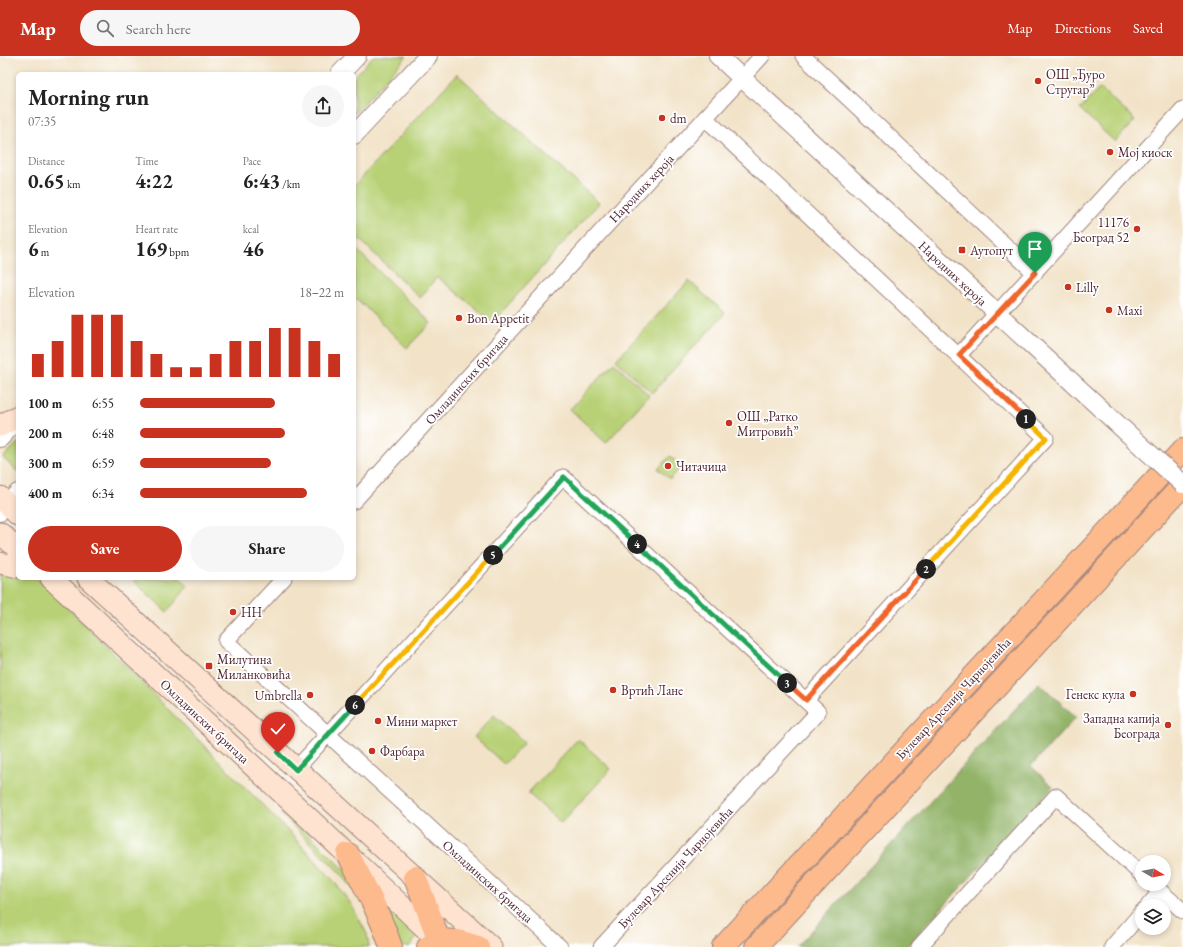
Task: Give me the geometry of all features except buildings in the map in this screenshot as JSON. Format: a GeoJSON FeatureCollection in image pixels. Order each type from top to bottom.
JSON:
{"type":"FeatureCollection","features":[{"type":"Feature","properties":{"kind":"highway","name":"Булевар Арсенија Чарнојевића"},"geometry":{"type":"LineString","coordinates":[[723,947],[1183,450]]}},
{"type":"Feature","properties":{"kind":"highway","name":"Булевар Арсенија Чарнојевића"},"geometry":{"type":"LineString","coordinates":[[756,947],[1183,485]]}},
{"type":"Feature","properties":{"kind":"highway"},"geometry":{"type":"LineString","coordinates":[[348,854],[376,907],[390,947]]}},
{"type":"Feature","properties":{"kind":"highway"},"geometry":{"type":"LineString","coordinates":[[416,877],[438,945],[458,941],[478,947]]}},
{"type":"Feature","properties":{"kind":"main road"},"geometry":{"type":"LineString","coordinates":[[0,426],[16,419]]}},
{"type":"Feature","properties":{"kind":"main road"},"geometry":{"type":"LineString","coordinates":[[0,533],[16,547]]}},
{"type":"Feature","properties":{"kind":"main road"},"geometry":{"type":"LineString","coordinates":[[0,562],[16,566]]}},
{"type":"Feature","properties":{"kind":"main road","name":"Омладинских бригада"},"geometry":{"type":"LineString","coordinates":[[53,580],[348,854],[438,945]]}},
{"type":"Feature","properties":{"kind":"main road","name":"Омладинских бригада"},"geometry":{"type":"LineString","coordinates":[[90,580],[491,947]]}},
{"type":"Feature","properties":{"kind":"street"},"geometry":{"type":"LineString","coordinates":[[342,72],[357,56]]}},
{"type":"Feature","properties":{"kind":"street"},"geometry":{"type":"LineString","coordinates":[[356,133],[428,56]]}},
{"type":"Feature","properties":{"kind":"street","name":"Народних хероја"},"geometry":{"type":"LineString","coordinates":[[718,56],[1183,485]]}},
{"type":"Feature","properties":{"kind":"street","name":"Народних хероја"},"geometry":{"type":"LineString","coordinates":[[577,258],[762,56]]}},
{"type":"Feature","properties":{"kind":"street"},"geometry":{"type":"LineString","coordinates":[[803,56],[1031,277]]}},
{"type":"Feature","properties":{"kind":"street"},"geometry":{"type":"LineString","coordinates":[[959,355],[1183,109]]}},
{"type":"Feature","properties":{"kind":"street"},"geometry":{"type":"LineString","coordinates":[[705,118],[1046,438],[806,700]]}},
{"type":"Feature","properties":{"kind":"street","name":"Омладинских бригада"},"geometry":{"type":"LineString","coordinates":[[356,499],[577,258]]}},
{"type":"Feature","properties":{"kind":"street"},"geometry":{"type":"LineString","coordinates":[[0,438],[16,420]]}},
{"type":"Feature","properties":{"kind":"street","name":"Булевар Арсенија Чарнојевића"},"geometry":{"type":"LineString","coordinates":[[328,734],[564,477],[818,712],[601,947]]}},
{"type":"Feature","properties":{"kind":"street","name":"Омладинских бригада"},"geometry":{"type":"LineString","coordinates":[[282,580],[226,641],[560,947]]}},
{"type":"Feature","properties":{"kind":"street"},"geometry":{"type":"LineString","coordinates":[[296,770],[328,734]]}},
{"type":"Feature","properties":{"kind":"street"},"geometry":{"type":"LineString","coordinates":[[919,947],[1056,796],[1135,869]]}},
{"type":"Feature","properties":{"kind":"street"},"geometry":{"type":"LineString","coordinates":[[1160,891],[1183,911]]}},
{"type":"Feature","properties":{"kind":"street"},"geometry":{"type":"LineString","coordinates":[[1112,947],[1135,920]]}},
{"type":"Feature","properties":{"kind":"green space"},"geometry":{"type":"Polygon","coordinates":[[[373,56],[407,56],[356,112],[356,75],[373,56]]]}},
{"type":"Feature","properties":{"kind":"green space"},"geometry":{"type":"Polygon","coordinates":[[[457,74],[599,203],[493,322],[437,277],[420,298],[356,236],[356,184],[457,74]]]}},
{"type":"Feature","properties":{"kind":"green space"},"geometry":{"type":"Polygon","coordinates":[[[1100,88],[1135,120],[1115,142],[1080,109],[1100,88]]]}},
{"type":"Feature","properties":{"kind":"green space"},"geometry":{"type":"Polygon","coordinates":[[[356,249],[431,323],[407,348],[357,299],[356,249]]]}},
{"type":"Feature","properties":{"kind":"green space"},"geometry":{"type":"Polygon","coordinates":[[[689,281],[725,313],[652,393],[616,360],[689,281]]]}},
{"type":"Feature","properties":{"kind":"green space"},"geometry":{"type":"Polygon","coordinates":[[[614,362],[649,395],[606,443],[570,409],[614,362]]]}},
{"type":"Feature","properties":{"kind":"green space"},"geometry":{"type":"Polygon","coordinates":[[[16,444],[16,470],[3,458],[16,444]]]}},
{"type":"Feature","properties":{"kind":"green space"},"geometry":{"type":"Polygon","coordinates":[[[670,456],[682,467],[670,479],[658,469],[670,456]]]}},
{"type":"Feature","properties":{"kind":"green space"},"geometry":{"type":"Polygon","coordinates":[[[0,568],[16,572],[16,580],[42,581],[289,832],[333,880],[351,904],[367,934],[369,947],[0,947],[0,568]]]}},
{"type":"Feature","properties":{"kind":"green space"},"geometry":{"type":"Polygon","coordinates":[[[133,580],[182,580],[188,586],[167,612],[133,580]]]}},
{"type":"Feature","properties":{"kind":"green space"},"geometry":{"type":"Polygon","coordinates":[[[1039,683],[1076,717],[1031,766],[1053,787],[906,947],[797,947],[1039,683]]]}},
{"type":"Feature","properties":{"kind":"green space"},"geometry":{"type":"Polygon","coordinates":[[[494,715],[524,743],[504,764],[474,737],[494,715]]]}},
{"type":"Feature","properties":{"kind":"green space"},"geometry":{"type":"Polygon","coordinates":[[[578,739],[611,769],[561,823],[528,793],[578,739]]]}},
{"type":"Feature","properties":{"kind":"green space"},"geometry":{"type":"Polygon","coordinates":[[[280,813],[291,817],[348,873],[363,901],[341,874],[280,813]]]}},
{"type":"Feature","properties":{"kind":"green space"},"geometry":{"type":"Polygon","coordinates":[[[383,903],[419,935],[409,947],[399,947],[383,903]]]}},
{"type":"Feature","properties":{"kind":"place","name":"ОШ „Ђуро Стругар”"},"geometry":{"type":"Point","coordinates":[1038,81]}},
{"type":"Feature","properties":{"kind":"place","name":"dm"},"geometry":{"type":"Point","coordinates":[662,118]}},
{"type":"Feature","properties":{"kind":"place","name":"Мој киоск"},"geometry":{"type":"Point","coordinates":[1110,152]}},
{"type":"Feature","properties":{"kind":"place","name":"11176 Београд 52"},"geometry":{"type":"Point","coordinates":[1137,229]}},
{"type":"Feature","properties":{"kind":"place","name":"Аутопут"},"geometry":{"type":"Point","coordinates":[962,250]}},
{"type":"Feature","properties":{"kind":"place","name":"Lilly"},"geometry":{"type":"Point","coordinates":[1068,287]}},
{"type":"Feature","properties":{"kind":"place","name":"Maxi"},"geometry":{"type":"Point","coordinates":[1109,310]}},
{"type":"Feature","properties":{"kind":"place","name":"Bon Appetit"},"geometry":{"type":"Point","coordinates":[459,318]}},
{"type":"Feature","properties":{"kind":"place","name":"ОШ „Ратко Митровић”"},"geometry":{"type":"Point","coordinates":[729,423]}},
{"type":"Feature","properties":{"kind":"place","name":"Читачица"},"geometry":{"type":"Point","coordinates":[668,466]}},
{"type":"Feature","properties":{"kind":"place","name":"НН"},"geometry":{"type":"Point","coordinates":[233,612]}},
{"type":"Feature","properties":{"kind":"place","name":"Милутина Миланковића"},"geometry":{"type":"Point","coordinates":[209,666]}},
{"type":"Feature","properties":{"kind":"place","name":"Вртић Лане"},"geometry":{"type":"Point","coordinates":[613,690]}},
{"type":"Feature","properties":{"kind":"place","name":"Генекс кула"},"geometry":{"type":"Point","coordinates":[1133,694]}},
{"type":"Feature","properties":{"kind":"place","name":"Umbrella"},"geometry":{"type":"Point","coordinates":[310,695]}},
{"type":"Feature","properties":{"kind":"place","name":"Мини маркет"},"geometry":{"type":"Point","coordinates":[378,721]}},
{"type":"Feature","properties":{"kind":"place","name":"Западна капија Београда"},"geometry":{"type":"Point","coordinates":[1168,725]}},
{"type":"Feature","properties":{"kind":"place","name":"Фарбара"},"geometry":{"type":"Point","coordinates":[372,751]}},
{"type":"Feature","properties":{"kind":"route"},"geometry":{"type":"LineString","coordinates":[[278,753],[296,770],[564,477],[806,700],[1046,438],[959,355],[1035,273]]}}]}
